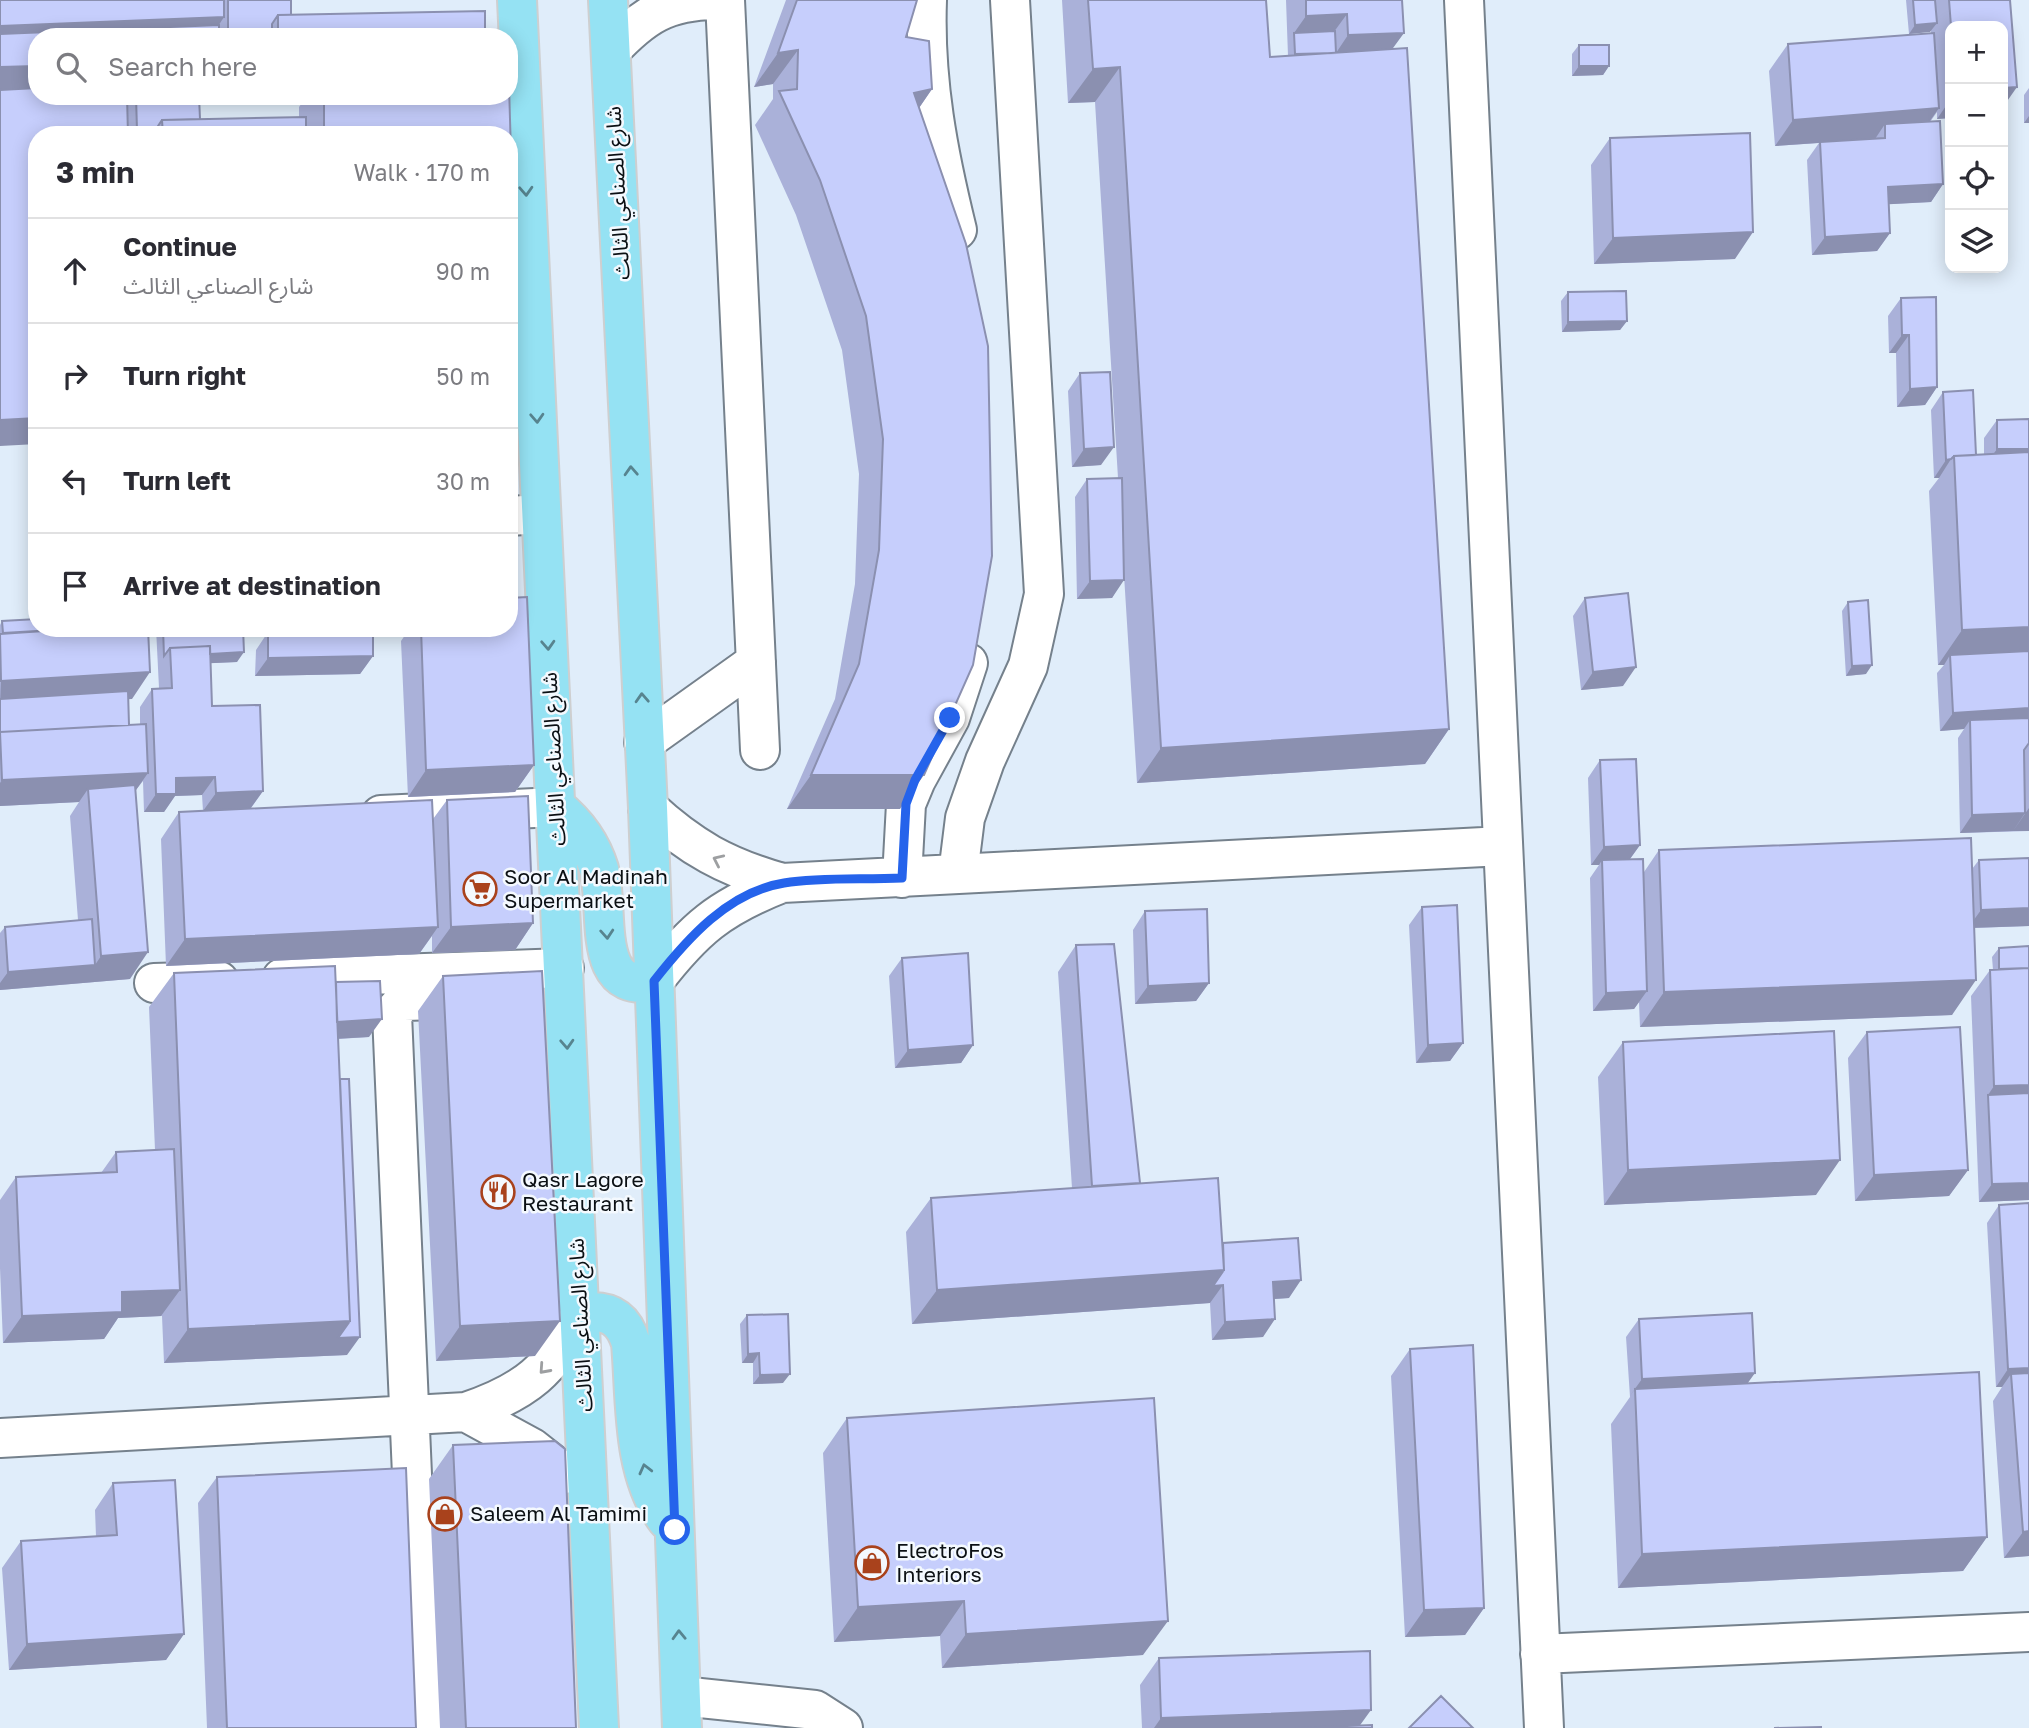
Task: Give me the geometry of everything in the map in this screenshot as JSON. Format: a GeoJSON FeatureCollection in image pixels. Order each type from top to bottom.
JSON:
{"type":"FeatureCollection","features":[{"type":"Feature","properties":{"kind":"main road","name":"شارع الصناعي الثالث"},"geometry":{"type":"LineString","coordinates":[[517,0],[517,28]]}},
{"type":"Feature","properties":{"kind":"main road","name":"شارع الصناعي الثالث"},"geometry":{"type":"LineString","coordinates":[[608,0],[648,808],[682,1712]]}},
{"type":"Feature","properties":{"kind":"main road","name":"شارع الصناعي الثالث"},"geometry":{"type":"LineString","coordinates":[[518,64],[525,515],[556,807],[599,1728]]}},
{"type":"Feature","properties":{"kind":"main road"},"geometry":{"type":"LineString","coordinates":[[556,807],[575,823],[589,845],[599,870],[611,967],[622,979],[637,985],[654,981]]}},
{"type":"Feature","properties":{"kind":"main road"},"geometry":{"type":"LineString","coordinates":[[581,1312],[597,1310],[613,1315],[626,1327],[631,1343],[644,1468],[656,1500],[675,1530]]}},
{"type":"Feature","properties":{"kind":"street"},"geometry":{"type":"LineString","coordinates":[[611,50],[632,28],[656,11],[683,1],[715,0]]}},
{"type":"Feature","properties":{"kind":"street"},"geometry":{"type":"LineString","coordinates":[[725,0],[760,750]]}},
{"type":"Feature","properties":{"kind":"street"},"geometry":{"type":"LineString","coordinates":[[927,0],[927,78],[933,126],[961,260]]}},
{"type":"Feature","properties":{"kind":"street"},"geometry":{"type":"LineString","coordinates":[[958,874],[965,818],[985,761],[1028,666],[1044,594],[1010,0]]}},
{"type":"Feature","properties":{"kind":"street"},"geometry":{"type":"LineString","coordinates":[[1464,0],[1544,1728]]}},
{"type":"Feature","properties":{"kind":"street"},"geometry":{"type":"LineString","coordinates":[[902,878],[906,804],[915,780],[950,718],[965,675],[975,631]]}},
{"type":"Feature","properties":{"kind":"street"},"geometry":{"type":"LineString","coordinates":[[644,742],[756,662]]}},
{"type":"Feature","properties":{"kind":"street"},"geometry":{"type":"LineString","coordinates":[[340,816],[556,807]]}},
{"type":"Feature","properties":{"kind":"street"},"geometry":{"type":"LineString","coordinates":[[648,808],[676,834],[709,856],[745,873],[782,883],[1503,846]]}},
{"type":"Feature","properties":{"kind":"street"},"geometry":{"type":"LineString","coordinates":[[654,981],[679,948],[709,919],[744,898],[782,883]]}},
{"type":"Feature","properties":{"kind":"street"},"geometry":{"type":"LineString","coordinates":[[154,983],[564,983]]}},
{"type":"Feature","properties":{"kind":"street"},"geometry":{"type":"LineString","coordinates":[[423,1728],[392,1014],[404,1001],[564,983]]}},
{"type":"Feature","properties":{"kind":"street"},"geometry":{"type":"LineString","coordinates":[[0,1438],[466,1412],[504,1400],[537,1378],[563,1348],[581,1312]]}},
{"type":"Feature","properties":{"kind":"street"},"geometry":{"type":"LineString","coordinates":[[466,1412],[532,1448],[589,1497]]}},
{"type":"Feature","properties":{"kind":"street"},"geometry":{"type":"LineString","coordinates":[[1540,1654],[2029,1632]]}},
{"type":"Feature","properties":{"kind":"street"},"geometry":{"type":"LineString","coordinates":[[682,1712],[815,1710],[843,1728]]}},
{"type":"Feature","properties":{"kind":"building"},"geometry":{"type":"Polygon","coordinates":[[[0,0],[224,0],[224,17],[0,26],[0,0]]]}},
{"type":"Feature","properties":{"kind":"building"},"geometry":{"type":"Polygon","coordinates":[[[228,0],[291,0],[291,15],[278,15],[272,28],[228,28],[228,0]]]}},
{"type":"Feature","properties":{"kind":"building"},"geometry":{"type":"Polygon","coordinates":[[[797,0],[917,0],[906,37],[929,41],[932,89],[914,93],[966,244],[988,346],[992,556],[973,665],[924,775],[811,775],[859,664],[879,550],[883,439],[866,316],[820,180],[779,91],[797,89],[798,50],[778,53],[797,0]]]}},
{"type":"Feature","properties":{"kind":"building"},"geometry":{"type":"Polygon","coordinates":[[[1088,0],[1266,0],[1270,57],[1407,48],[1449,729],[1161,748],[1120,67],[1093,69],[1088,0]]]}},
{"type":"Feature","properties":{"kind":"building"},"geometry":{"type":"Polygon","coordinates":[[[1306,0],[1402,0],[1404,33],[1348,35],[1347,14],[1306,16],[1306,0]]]}},
{"type":"Feature","properties":{"kind":"building"},"geometry":{"type":"Polygon","coordinates":[[[1913,0],[1935,0],[1937,23],[1915,25],[1913,0]]]}},
{"type":"Feature","properties":{"kind":"building"},"geometry":{"type":"Polygon","coordinates":[[[1949,0],[2010,0],[2017,87],[2008,88],[2008,21],[1951,21],[1949,0]]]}},
{"type":"Feature","properties":{"kind":"building"},"geometry":{"type":"Polygon","coordinates":[[[485,11],[485,28],[278,28],[278,15],[485,11]]]}},
{"type":"Feature","properties":{"kind":"building"},"geometry":{"type":"Polygon","coordinates":[[[219,25],[219,28],[146,28],[219,25]]]}},
{"type":"Feature","properties":{"kind":"building"},"geometry":{"type":"Polygon","coordinates":[[[1335,31],[1336,53],[1295,54],[1294,33],[1335,31]]]}},
{"type":"Feature","properties":{"kind":"building"},"geometry":{"type":"Polygon","coordinates":[[[28,33],[28,66],[0,67],[0,34],[28,33]]]}},
{"type":"Feature","properties":{"kind":"building"},"geometry":{"type":"Polygon","coordinates":[[[1934,33],[1939,108],[1793,120],[1788,44],[1934,33]]]}},
{"type":"Feature","properties":{"kind":"building"},"geometry":{"type":"Polygon","coordinates":[[[1579,45],[1609,45],[1609,66],[1579,66],[1579,45]]]}},
{"type":"Feature","properties":{"kind":"building"},"geometry":{"type":"Polygon","coordinates":[[[28,88],[28,105],[127,105],[128,126],[28,126],[28,418],[0,420],[0,90],[28,88]]]}},
{"type":"Feature","properties":{"kind":"building"},"geometry":{"type":"Polygon","coordinates":[[[136,105],[199,105],[200,119],[162,120],[158,126],[137,126],[136,105]]]}},
{"type":"Feature","properties":{"kind":"building"},"geometry":{"type":"Polygon","coordinates":[[[324,105],[510,105],[510,126],[324,126],[324,105]]]}},
{"type":"Feature","properties":{"kind":"building"},"geometry":{"type":"Polygon","coordinates":[[[306,117],[306,126],[162,126],[162,120],[306,117]]]}},
{"type":"Feature","properties":{"kind":"building"},"geometry":{"type":"Polygon","coordinates":[[[1940,121],[1943,184],[1888,187],[1890,233],[1825,237],[1820,142],[1885,138],[1885,124],[1940,121]]]}},
{"type":"Feature","properties":{"kind":"building"},"geometry":{"type":"Polygon","coordinates":[[[1750,133],[1753,232],[1613,238],[1610,138],[1750,133]]]}},
{"type":"Feature","properties":{"kind":"building"},"geometry":{"type":"Polygon","coordinates":[[[1626,291],[1627,321],[1568,322],[1568,292],[1626,291]]]}},
{"type":"Feature","properties":{"kind":"building"},"geometry":{"type":"Polygon","coordinates":[[[1936,297],[1937,387],[1910,389],[1909,335],[1902,335],[1901,298],[1936,297]]]}},
{"type":"Feature","properties":{"kind":"building"},"geometry":{"type":"Polygon","coordinates":[[[1110,372],[1114,447],[1084,449],[1080,373],[1110,372]]]}},
{"type":"Feature","properties":{"kind":"building"},"geometry":{"type":"Polygon","coordinates":[[[1973,390],[1976,455],[1954,456],[1946,460],[1943,392],[1973,390]]]}},
{"type":"Feature","properties":{"kind":"building"},"geometry":{"type":"Polygon","coordinates":[[[2029,419],[2029,449],[1997,449],[1997,420],[2029,419]]]}},
{"type":"Feature","properties":{"kind":"building"},"geometry":{"type":"Polygon","coordinates":[[[2029,452],[2029,627],[1962,630],[1954,456],[2029,452]]]}},
{"type":"Feature","properties":{"kind":"building"},"geometry":{"type":"Polygon","coordinates":[[[1122,478],[1124,580],[1090,581],[1087,479],[1122,478]]]}},
{"type":"Feature","properties":{"kind":"building"},"geometry":{"type":"Polygon","coordinates":[[[1628,593],[1636,667],[1593,672],[1585,598],[1628,593]]]}},
{"type":"Feature","properties":{"kind":"building"},"geometry":{"type":"Polygon","coordinates":[[[527,597],[534,765],[426,770],[421,637],[518,637],[518,598],[527,597]]]}},
{"type":"Feature","properties":{"kind":"building"},"geometry":{"type":"Polygon","coordinates":[[[1868,600],[1872,665],[1852,666],[1848,602],[1868,600]]]}},
{"type":"Feature","properties":{"kind":"building"},"geometry":{"type":"Polygon","coordinates":[[[28,620],[28,632],[3,633],[2,621],[28,620]]]}},
{"type":"Feature","properties":{"kind":"building"},"geometry":{"type":"Polygon","coordinates":[[[28,632],[28,637],[148,637],[150,672],[1,681],[0,634],[28,632]]]}},
{"type":"Feature","properties":{"kind":"building"},"geometry":{"type":"Polygon","coordinates":[[[163,637],[243,637],[244,652],[210,654],[210,646],[170,648],[164,656],[163,637]]]}},
{"type":"Feature","properties":{"kind":"building"},"geometry":{"type":"Polygon","coordinates":[[[268,637],[373,637],[373,656],[268,658],[268,637]]]}},
{"type":"Feature","properties":{"kind":"building"},"geometry":{"type":"Polygon","coordinates":[[[210,646],[212,706],[260,705],[263,791],[216,793],[215,777],[176,778],[176,794],[156,794],[152,689],[172,688],[170,648],[210,646]]]}},
{"type":"Feature","properties":{"kind":"building"},"geometry":{"type":"Polygon","coordinates":[[[2029,651],[2029,708],[1953,713],[1950,655],[2029,651]]]}},
{"type":"Feature","properties":{"kind":"building"},"geometry":{"type":"Polygon","coordinates":[[[128,691],[129,725],[0,732],[0,699],[128,691]]]}},
{"type":"Feature","properties":{"kind":"building"},"geometry":{"type":"Polygon","coordinates":[[[2029,718],[2029,743],[2024,750],[2025,813],[1972,815],[1970,720],[2029,718]]]}},
{"type":"Feature","properties":{"kind":"building"},"geometry":{"type":"Polygon","coordinates":[[[146,724],[148,773],[2,780],[0,732],[146,724]]]}},
{"type":"Feature","properties":{"kind":"building"},"geometry":{"type":"Polygon","coordinates":[[[1636,759],[1640,845],[1604,847],[1600,760],[1636,759]]]}},
{"type":"Feature","properties":{"kind":"building"},"geometry":{"type":"Polygon","coordinates":[[[135,785],[148,952],[101,956],[88,789],[135,785]]]}},
{"type":"Feature","properties":{"kind":"building"},"geometry":{"type":"Polygon","coordinates":[[[528,796],[533,923],[451,927],[447,800],[528,796]]]}},
{"type":"Feature","properties":{"kind":"building"},"geometry":{"type":"Polygon","coordinates":[[[432,800],[438,927],[185,939],[179,812],[432,800]]]}},
{"type":"Feature","properties":{"kind":"building"},"geometry":{"type":"Polygon","coordinates":[[[1971,838],[1976,980],[1664,992],[1659,850],[1971,838]]]}},
{"type":"Feature","properties":{"kind":"building"},"geometry":{"type":"Polygon","coordinates":[[[2029,858],[2029,908],[1981,910],[1979,860],[2029,858]]]}},
{"type":"Feature","properties":{"kind":"building"},"geometry":{"type":"Polygon","coordinates":[[[1643,859],[1647,991],[1606,993],[1602,860],[1643,859]]]}},
{"type":"Feature","properties":{"kind":"building"},"geometry":{"type":"Polygon","coordinates":[[[1457,905],[1463,1043],[1428,1045],[1422,907],[1457,905]]]}},
{"type":"Feature","properties":{"kind":"building"},"geometry":{"type":"Polygon","coordinates":[[[1207,909],[1209,983],[1148,986],[1145,911],[1207,909]]]}},
{"type":"Feature","properties":{"kind":"building"},"geometry":{"type":"Polygon","coordinates":[[[92,919],[95,965],[8,972],[5,927],[92,919]]]}},
{"type":"Feature","properties":{"kind":"building"},"geometry":{"type":"Polygon","coordinates":[[[1114,944],[1140,1183],[1092,1186],[1076,945],[1114,944]]]}},
{"type":"Feature","properties":{"kind":"building"},"geometry":{"type":"Polygon","coordinates":[[[2029,946],[2029,968],[1999,969],[1999,948],[2029,946]]]}},
{"type":"Feature","properties":{"kind":"building"},"geometry":{"type":"Polygon","coordinates":[[[968,953],[973,1045],[908,1050],[902,958],[968,953]]]}},
{"type":"Feature","properties":{"kind":"building"},"geometry":{"type":"Polygon","coordinates":[[[335,966],[350,1321],[188,1329],[174,973],[335,966]]]}},
{"type":"Feature","properties":{"kind":"building"},"geometry":{"type":"Polygon","coordinates":[[[2029,968],[2029,1085],[1994,1086],[1990,970],[2029,968]]]}},
{"type":"Feature","properties":{"kind":"building"},"geometry":{"type":"Polygon","coordinates":[[[542,971],[560,1321],[460,1326],[443,976],[542,971]]]}},
{"type":"Feature","properties":{"kind":"building"},"geometry":{"type":"Polygon","coordinates":[[[380,981],[382,1019],[337,1022],[336,982],[380,981]]]}},
{"type":"Feature","properties":{"kind":"building"},"geometry":{"type":"Polygon","coordinates":[[[1960,1027],[1968,1170],[1874,1175],[1867,1032],[1960,1027]]]}},
{"type":"Feature","properties":{"kind":"building"},"geometry":{"type":"Polygon","coordinates":[[[1834,1031],[1840,1160],[1628,1170],[1623,1042],[1834,1031]]]}},
{"type":"Feature","properties":{"kind":"building"},"geometry":{"type":"Polygon","coordinates":[[[340,1079],[349,1079],[360,1337],[338,1338],[350,1321],[340,1079]]]}},
{"type":"Feature","properties":{"kind":"building"},"geometry":{"type":"Polygon","coordinates":[[[2029,1093],[2029,1183],[1992,1184],[1988,1095],[2029,1093]]]}},
{"type":"Feature","properties":{"kind":"building"},"geometry":{"type":"Polygon","coordinates":[[[174,1149],[180,1290],[122,1292],[122,1312],[22,1316],[16,1177],[117,1172],[116,1152],[174,1149]]]}},
{"type":"Feature","properties":{"kind":"building"},"geometry":{"type":"Polygon","coordinates":[[[1218,1178],[1224,1270],[937,1290],[931,1198],[1218,1178]]]}},
{"type":"Feature","properties":{"kind":"building"},"geometry":{"type":"Polygon","coordinates":[[[2029,1203],[2029,1368],[2008,1369],[1999,1205],[2029,1203]]]}},
{"type":"Feature","properties":{"kind":"building"},"geometry":{"type":"Polygon","coordinates":[[[1298,1238],[1301,1280],[1273,1282],[1275,1319],[1225,1322],[1223,1285],[1213,1286],[1224,1270],[1223,1243],[1298,1238]]]}},
{"type":"Feature","properties":{"kind":"building"},"geometry":{"type":"Polygon","coordinates":[[[1752,1313],[1755,1373],[1642,1379],[1639,1319],[1752,1313]]]}},
{"type":"Feature","properties":{"kind":"building"},"geometry":{"type":"Polygon","coordinates":[[[788,1314],[790,1374],[760,1375],[759,1353],[748,1354],[747,1315],[788,1314]]]}},
{"type":"Feature","properties":{"kind":"building"},"geometry":{"type":"Polygon","coordinates":[[[1473,1345],[1484,1608],[1424,1610],[1410,1349],[1473,1345]]]}},
{"type":"Feature","properties":{"kind":"building"},"geometry":{"type":"Polygon","coordinates":[[[1979,1372],[1987,1537],[1642,1554],[1635,1389],[1979,1372]]]}},
{"type":"Feature","properties":{"kind":"building"},"geometry":{"type":"Polygon","coordinates":[[[2029,1373],[2029,1531],[2023,1532],[2011,1374],[2029,1373]]]}},
{"type":"Feature","properties":{"kind":"building"},"geometry":{"type":"Polygon","coordinates":[[[1154,1398],[1168,1621],[966,1634],[964,1601],[858,1607],[847,1418],[1154,1398]]]}},
{"type":"Feature","properties":{"kind":"building"},"geometry":{"type":"Polygon","coordinates":[[[555,1441],[565,1449],[576,1728],[466,1728],[453,1445],[555,1441]]]}},
{"type":"Feature","properties":{"kind":"building"},"geometry":{"type":"Polygon","coordinates":[[[406,1468],[416,1728],[227,1728],[217,1477],[406,1468]]]}},
{"type":"Feature","properties":{"kind":"building"},"geometry":{"type":"Polygon","coordinates":[[[175,1480],[184,1634],[27,1644],[21,1541],[117,1535],[113,1483],[175,1480]]]}},
{"type":"Feature","properties":{"kind":"building"},"geometry":{"type":"Polygon","coordinates":[[[1370,1651],[1371,1710],[1161,1718],[1159,1658],[1370,1651]]]}},
{"type":"Feature","properties":{"kind":"building"},"geometry":{"type":"Polygon","coordinates":[[[1441,1696],[1473,1728],[1409,1728],[1441,1696]]]}},
{"type":"Feature","properties":{"kind":"building"},"geometry":{"type":"Polygon","coordinates":[[[1372,1725],[1372,1728],[1296,1728],[1372,1725]]]}},
{"type":"Feature","properties":{"kind":"place","name":"Soor Al Madinah Supermarket"},"geometry":{"type":"Point","coordinates":[480,889]}},
{"type":"Feature","properties":{"kind":"place","name":"Qasr Lagore Restaurant"},"geometry":{"type":"Point","coordinates":[498,1192]}},
{"type":"Feature","properties":{"kind":"place","name":"Saleem Al Tamimi"},"geometry":{"type":"Point","coordinates":[445,1514]}},
{"type":"Feature","properties":{"kind":"place","name":"ElectroFos Interiors"},"geometry":{"type":"Point","coordinates":[872,1563]}},
{"type":"Feature","properties":{"kind":"route"},"geometry":{"type":"LineString","coordinates":[[675,1530],[654,981],[679,948],[709,919],[744,898],[782,883],[902,878],[906,804],[915,780],[950,718]]}}]}
